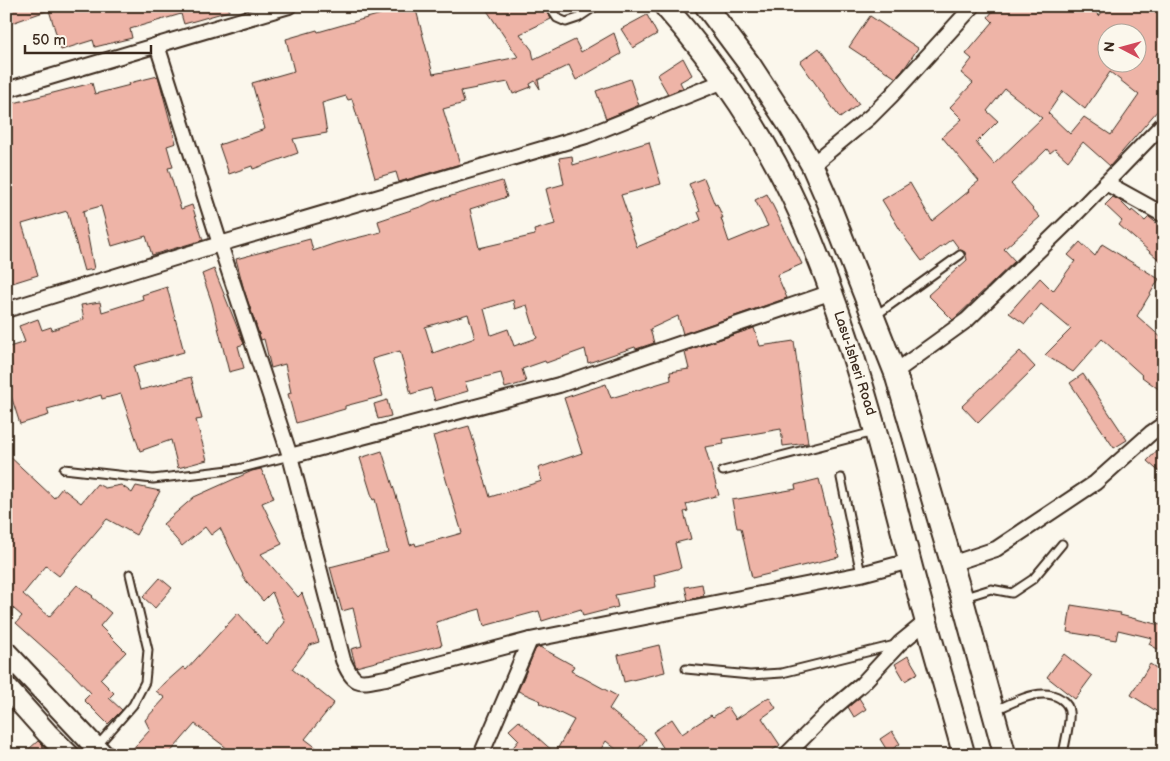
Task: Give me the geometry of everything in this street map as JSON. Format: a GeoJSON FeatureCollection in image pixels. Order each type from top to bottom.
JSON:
{"type":"FeatureCollection","features":[{"type":"Feature","properties":{"kind":"main road","name":"Lasu-Isheri Road"},"geometry":{"type":"LineString","coordinates":[[665,6],[688,32],[724,82],[767,148],[798,210],[832,292],[876,432],[964,755]]}},
{"type":"Feature","properties":{"kind":"main road"},"geometry":{"type":"LineString","coordinates":[[712,9],[750,64],[812,165],[894,372],[962,598],[1005,755]]}},
{"type":"Feature","properties":{"kind":"street"},"geometry":{"type":"LineString","coordinates":[[6,90],[288,6]]}},
{"type":"Feature","properties":{"kind":"street"},"geometry":{"type":"LineString","coordinates":[[812,165],[870,117],[973,6]]}},
{"type":"Feature","properties":{"kind":"street"},"geometry":{"type":"LineString","coordinates":[[157,45],[290,456],[343,660],[350,676],[362,682],[386,678],[530,640],[861,574],[910,561]]}},
{"type":"Feature","properties":{"kind":"street"},"geometry":{"type":"LineString","coordinates":[[6,310],[220,244],[586,136],[724,82]]}},
{"type":"Feature","properties":{"kind":"street"},"geometry":{"type":"LineString","coordinates":[[894,372],[967,320],[1164,123]]}},
{"type":"Feature","properties":{"kind":"street"},"geometry":{"type":"LineString","coordinates":[[1106,183],[1164,215]]}},
{"type":"Feature","properties":{"kind":"street"},"geometry":{"type":"LineString","coordinates":[[290,456],[559,386],[832,292]]}},
{"type":"Feature","properties":{"kind":"street"},"geometry":{"type":"LineString","coordinates":[[951,564],[996,549],[1095,483],[1151,433],[1164,424]]}},
{"type":"Feature","properties":{"kind":"street"},"geometry":{"type":"LineString","coordinates":[[786,755],[830,711],[862,684],[900,643],[927,621]]}},
{"type":"Feature","properties":{"kind":"street"},"geometry":{"type":"LineString","coordinates":[[481,755],[530,640]]}},
{"type":"Feature","properties":{"kind":"street"},"geometry":{"type":"LineString","coordinates":[[6,652],[99,751]]}},
{"type":"Feature","properties":{"kind":"street"},"geometry":{"type":"LineString","coordinates":[[6,687],[47,733],[70,755]]}},
{"type":"Feature","properties":{"kind":"lane"},"geometry":{"type":"LineString","coordinates":[[549,6],[557,18],[566,22],[578,18],[596,6]]}},
{"type":"Feature","properties":{"kind":"lane"},"geometry":{"type":"LineString","coordinates":[[872,317],[960,255]]}},
{"type":"Feature","properties":{"kind":"lane"},"geometry":{"type":"LineString","coordinates":[[723,470],[876,432]]}},
{"type":"Feature","properties":{"kind":"lane"},"geometry":{"type":"LineString","coordinates":[[64,469],[153,479],[238,469],[290,456]]}},
{"type":"Feature","properties":{"kind":"lane"},"geometry":{"type":"LineString","coordinates":[[841,478],[861,574]]}},
{"type":"Feature","properties":{"kind":"lane"},"geometry":{"type":"LineString","coordinates":[[962,598],[991,589],[1012,593],[1033,579],[1062,544]]}},
{"type":"Feature","properties":{"kind":"lane"},"geometry":{"type":"LineString","coordinates":[[99,751],[133,705],[145,682],[148,650],[130,574]]}},
{"type":"Feature","properties":{"kind":"lane"},"geometry":{"type":"LineString","coordinates":[[686,669],[750,675],[782,673],[900,643]]}},
{"type":"Feature","properties":{"kind":"lane"},"geometry":{"type":"LineString","coordinates":[[993,711],[1031,696],[1045,693],[1055,695],[1065,702],[1070,712],[1063,755]]}},
{"type":"Feature","properties":{"kind":"building"},"geometry":{"type":"Polygon","coordinates":[[[6,6],[229,6],[229,11],[184,24],[181,14],[130,29],[132,38],[95,47],[93,40],[61,50],[49,10],[6,25],[6,6]]]}},
{"type":"Feature","properties":{"kind":"building"},"geometry":{"type":"Polygon","coordinates":[[[379,6],[415,6],[433,74],[518,57],[484,6],[544,6],[551,19],[520,34],[532,50],[534,60],[575,40],[581,52],[614,33],[621,54],[576,80],[569,65],[538,80],[540,89],[535,81],[530,84],[531,87],[513,94],[508,82],[461,91],[464,103],[443,109],[460,164],[399,182],[396,172],[375,178],[352,99],[348,100],[346,96],[322,103],[327,133],[293,139],[298,153],[253,169],[252,166],[229,174],[219,145],[265,129],[252,83],[294,71],[286,39],[381,14],[379,6]]]}},
{"type":"Feature","properties":{"kind":"building"},"geometry":{"type":"Polygon","coordinates":[[[997,6],[1090,6],[1099,16],[1107,6],[1164,6],[1164,103],[1110,166],[1083,142],[1068,161],[1055,149],[1050,153],[1047,149],[1011,184],[1040,217],[1004,249],[1015,261],[953,320],[928,295],[967,260],[965,252],[960,250],[952,239],[922,261],[907,241],[882,200],[910,183],[932,221],[979,181],[942,137],[962,119],[950,107],[973,83],[961,73],[972,59],[966,54],[993,22],[988,17],[997,6]],[[1110,72],[1085,109],[1063,91],[1048,113],[1070,134],[1084,117],[1111,135],[1139,95],[1110,72]],[[1005,89],[987,111],[998,121],[976,143],[994,164],[1042,118],[1005,89]]]}},
{"type":"Feature","properties":{"kind":"building"},"geometry":{"type":"Polygon","coordinates":[[[647,15],[657,34],[633,48],[621,29],[647,15]]]}},
{"type":"Feature","properties":{"kind":"building"},"geometry":{"type":"Polygon","coordinates":[[[870,16],[918,48],[896,78],[849,47],[870,16]]]}},
{"type":"Feature","properties":{"kind":"building"},"geometry":{"type":"Polygon","coordinates":[[[819,48],[859,104],[840,118],[800,62],[819,48]]]}},
{"type":"Feature","properties":{"kind":"building"},"geometry":{"type":"Polygon","coordinates":[[[683,58],[692,75],[680,82],[683,88],[668,94],[657,75],[683,58]]]}},
{"type":"Feature","properties":{"kind":"building"},"geometry":{"type":"Polygon","coordinates":[[[158,76],[176,143],[167,146],[173,167],[168,168],[181,209],[192,205],[203,240],[152,255],[146,236],[112,246],[101,206],[83,211],[94,269],[84,271],[67,211],[22,224],[38,275],[6,285],[6,105],[92,83],[95,94],[158,76]]]}},
{"type":"Feature","properties":{"kind":"building"},"geometry":{"type":"Polygon","coordinates":[[[630,79],[639,105],[606,119],[596,91],[630,79]]]}},
{"type":"Feature","properties":{"kind":"building"},"geometry":{"type":"Polygon","coordinates":[[[649,142],[661,184],[621,195],[637,247],[701,220],[698,212],[700,211],[689,184],[704,178],[715,205],[717,204],[723,218],[721,218],[729,242],[768,226],[755,200],[767,194],[802,264],[777,275],[787,298],[683,334],[678,316],[650,329],[654,343],[636,349],[635,347],[588,363],[585,349],[546,363],[545,361],[522,369],[526,382],[505,388],[501,373],[465,382],[468,391],[435,401],[431,388],[411,394],[400,351],[372,359],[383,396],[345,406],[345,409],[296,423],[288,394],[291,393],[285,364],[271,368],[264,339],[261,340],[236,259],[310,239],[313,251],[336,243],[381,232],[378,221],[431,202],[502,181],[507,197],[470,209],[479,248],[535,235],[534,230],[555,224],[546,189],[564,184],[559,158],[572,156],[573,165],[649,142]],[[513,300],[484,309],[491,335],[508,329],[514,346],[537,338],[527,305],[515,309],[513,300]],[[468,314],[425,327],[433,353],[475,338],[468,314]]]}},
{"type":"Feature","properties":{"kind":"building"},"geometry":{"type":"Polygon","coordinates":[[[1113,197],[1145,221],[1149,217],[1164,229],[1164,264],[1119,225],[1122,221],[1105,205],[1113,197]]]}},
{"type":"Feature","properties":{"kind":"building"},"geometry":{"type":"Polygon","coordinates":[[[1080,242],[1095,256],[1102,244],[1159,279],[1137,316],[1164,340],[1164,393],[1142,377],[1102,339],[1073,372],[1045,355],[1071,329],[1041,304],[1025,324],[1009,313],[1040,278],[1053,291],[1075,261],[1068,255],[1080,242]]]}},
{"type":"Feature","properties":{"kind":"building"},"geometry":{"type":"Polygon","coordinates":[[[214,269],[244,344],[238,346],[244,368],[229,372],[212,303],[202,274],[214,269]]]}},
{"type":"Feature","properties":{"kind":"building"},"geometry":{"type":"Polygon","coordinates":[[[167,287],[184,352],[133,366],[140,390],[191,377],[202,419],[196,420],[207,460],[178,468],[171,440],[140,451],[121,394],[102,399],[101,395],[47,409],[49,415],[20,424],[6,380],[6,348],[25,342],[19,326],[38,319],[42,330],[51,327],[52,330],[84,319],[81,305],[100,302],[102,312],[143,299],[142,295],[167,287]]]}},
{"type":"Feature","properties":{"kind":"building"},"geometry":{"type":"Polygon","coordinates":[[[754,328],[760,346],[794,341],[808,443],[783,446],[781,429],[723,439],[724,444],[705,447],[719,495],[686,504],[688,511],[684,512],[691,539],[675,543],[681,568],[654,575],[656,587],[615,595],[618,607],[583,616],[581,609],[542,621],[539,611],[484,626],[480,609],[436,622],[442,645],[356,667],[351,649],[362,646],[353,608],[342,611],[330,567],[388,552],[375,499],[373,500],[360,458],[382,451],[399,502],[410,545],[415,543],[416,546],[462,533],[433,436],[469,426],[490,497],[542,481],[538,468],[582,453],[564,398],[606,384],[611,398],[671,380],[670,372],[689,369],[685,353],[688,350],[754,328]]]}},
{"type":"Feature","properties":{"kind":"building"},"geometry":{"type":"Polygon","coordinates":[[[1020,351],[1035,367],[978,423],[962,406],[1020,351]]]}},
{"type":"Feature","properties":{"kind":"building"},"geometry":{"type":"Polygon","coordinates":[[[1083,374],[1127,440],[1114,448],[1070,383],[1083,374]]]}},
{"type":"Feature","properties":{"kind":"building"},"geometry":{"type":"Polygon","coordinates":[[[387,400],[391,416],[378,419],[374,404],[387,400]]]}},
{"type":"Feature","properties":{"kind":"building"},"geometry":{"type":"Polygon","coordinates":[[[1164,443],[1164,476],[1147,461],[1164,443]]]}},
{"type":"Feature","properties":{"kind":"building"},"geometry":{"type":"Polygon","coordinates":[[[6,453],[54,498],[62,488],[81,503],[97,484],[105,488],[121,485],[132,493],[136,486],[160,491],[136,535],[107,519],[59,576],[46,566],[23,594],[49,617],[77,585],[93,596],[111,613],[100,626],[126,652],[100,679],[114,693],[109,698],[122,710],[108,724],[84,700],[91,693],[72,673],[16,623],[22,616],[6,602],[6,453]]]}},
{"type":"Feature","properties":{"kind":"building"},"geometry":{"type":"Polygon","coordinates":[[[261,469],[274,498],[262,503],[282,544],[261,554],[298,597],[302,593],[319,642],[310,645],[292,669],[334,703],[305,739],[326,755],[236,755],[195,724],[168,755],[127,755],[150,730],[145,720],[165,698],[156,691],[183,667],[186,670],[238,613],[267,645],[285,622],[272,592],[263,601],[242,576],[220,528],[211,535],[205,527],[182,546],[163,524],[194,497],[252,471],[261,469]]]}},
{"type":"Feature","properties":{"kind":"building"},"geometry":{"type":"Polygon","coordinates":[[[819,479],[839,557],[752,578],[741,528],[737,528],[732,500],[796,489],[795,485],[819,479]]]}},
{"type":"Feature","properties":{"kind":"building"},"geometry":{"type":"Polygon","coordinates":[[[160,578],[172,588],[155,608],[143,597],[160,578]]]}},
{"type":"Feature","properties":{"kind":"building"},"geometry":{"type":"Polygon","coordinates":[[[702,584],[704,596],[688,600],[685,587],[702,584]]]}},
{"type":"Feature","properties":{"kind":"building"},"geometry":{"type":"Polygon","coordinates":[[[1071,605],[1121,613],[1120,615],[1160,625],[1164,618],[1164,653],[1149,644],[1152,638],[1118,630],[1116,640],[1067,632],[1071,605]]]}},
{"type":"Feature","properties":{"kind":"building"},"geometry":{"type":"Polygon","coordinates":[[[659,645],[665,672],[624,682],[618,655],[659,645]]]}},
{"type":"Feature","properties":{"kind":"building"},"geometry":{"type":"Polygon","coordinates":[[[540,647],[574,666],[571,671],[617,696],[609,709],[646,739],[634,755],[623,755],[606,741],[597,755],[507,755],[519,740],[509,730],[519,721],[555,753],[574,720],[539,703],[541,701],[518,691],[535,650],[540,647]]]}},
{"type":"Feature","properties":{"kind":"building"},"geometry":{"type":"Polygon","coordinates":[[[1064,654],[1092,676],[1075,699],[1047,677],[1064,654]]]}},
{"type":"Feature","properties":{"kind":"building"},"geometry":{"type":"Polygon","coordinates":[[[908,656],[918,673],[905,681],[895,664],[908,656]]]}},
{"type":"Feature","properties":{"kind":"building"},"geometry":{"type":"Polygon","coordinates":[[[1150,664],[1164,673],[1164,716],[1131,695],[1150,664]]]}},
{"type":"Feature","properties":{"kind":"building"},"geometry":{"type":"Polygon","coordinates":[[[769,697],[776,708],[762,718],[780,745],[766,755],[668,755],[653,732],[672,719],[682,734],[711,715],[713,717],[728,707],[736,719],[769,697]]]}},
{"type":"Feature","properties":{"kind":"building"},"geometry":{"type":"Polygon","coordinates":[[[859,698],[866,709],[854,717],[848,707],[859,698]]]}},
{"type":"Feature","properties":{"kind":"building"},"geometry":{"type":"Polygon","coordinates":[[[892,731],[900,744],[888,752],[880,739],[892,731]]]}},
{"type":"Feature","properties":{"kind":"building"},"geometry":{"type":"Polygon","coordinates":[[[38,741],[52,755],[22,755],[38,741]]]}}]}
